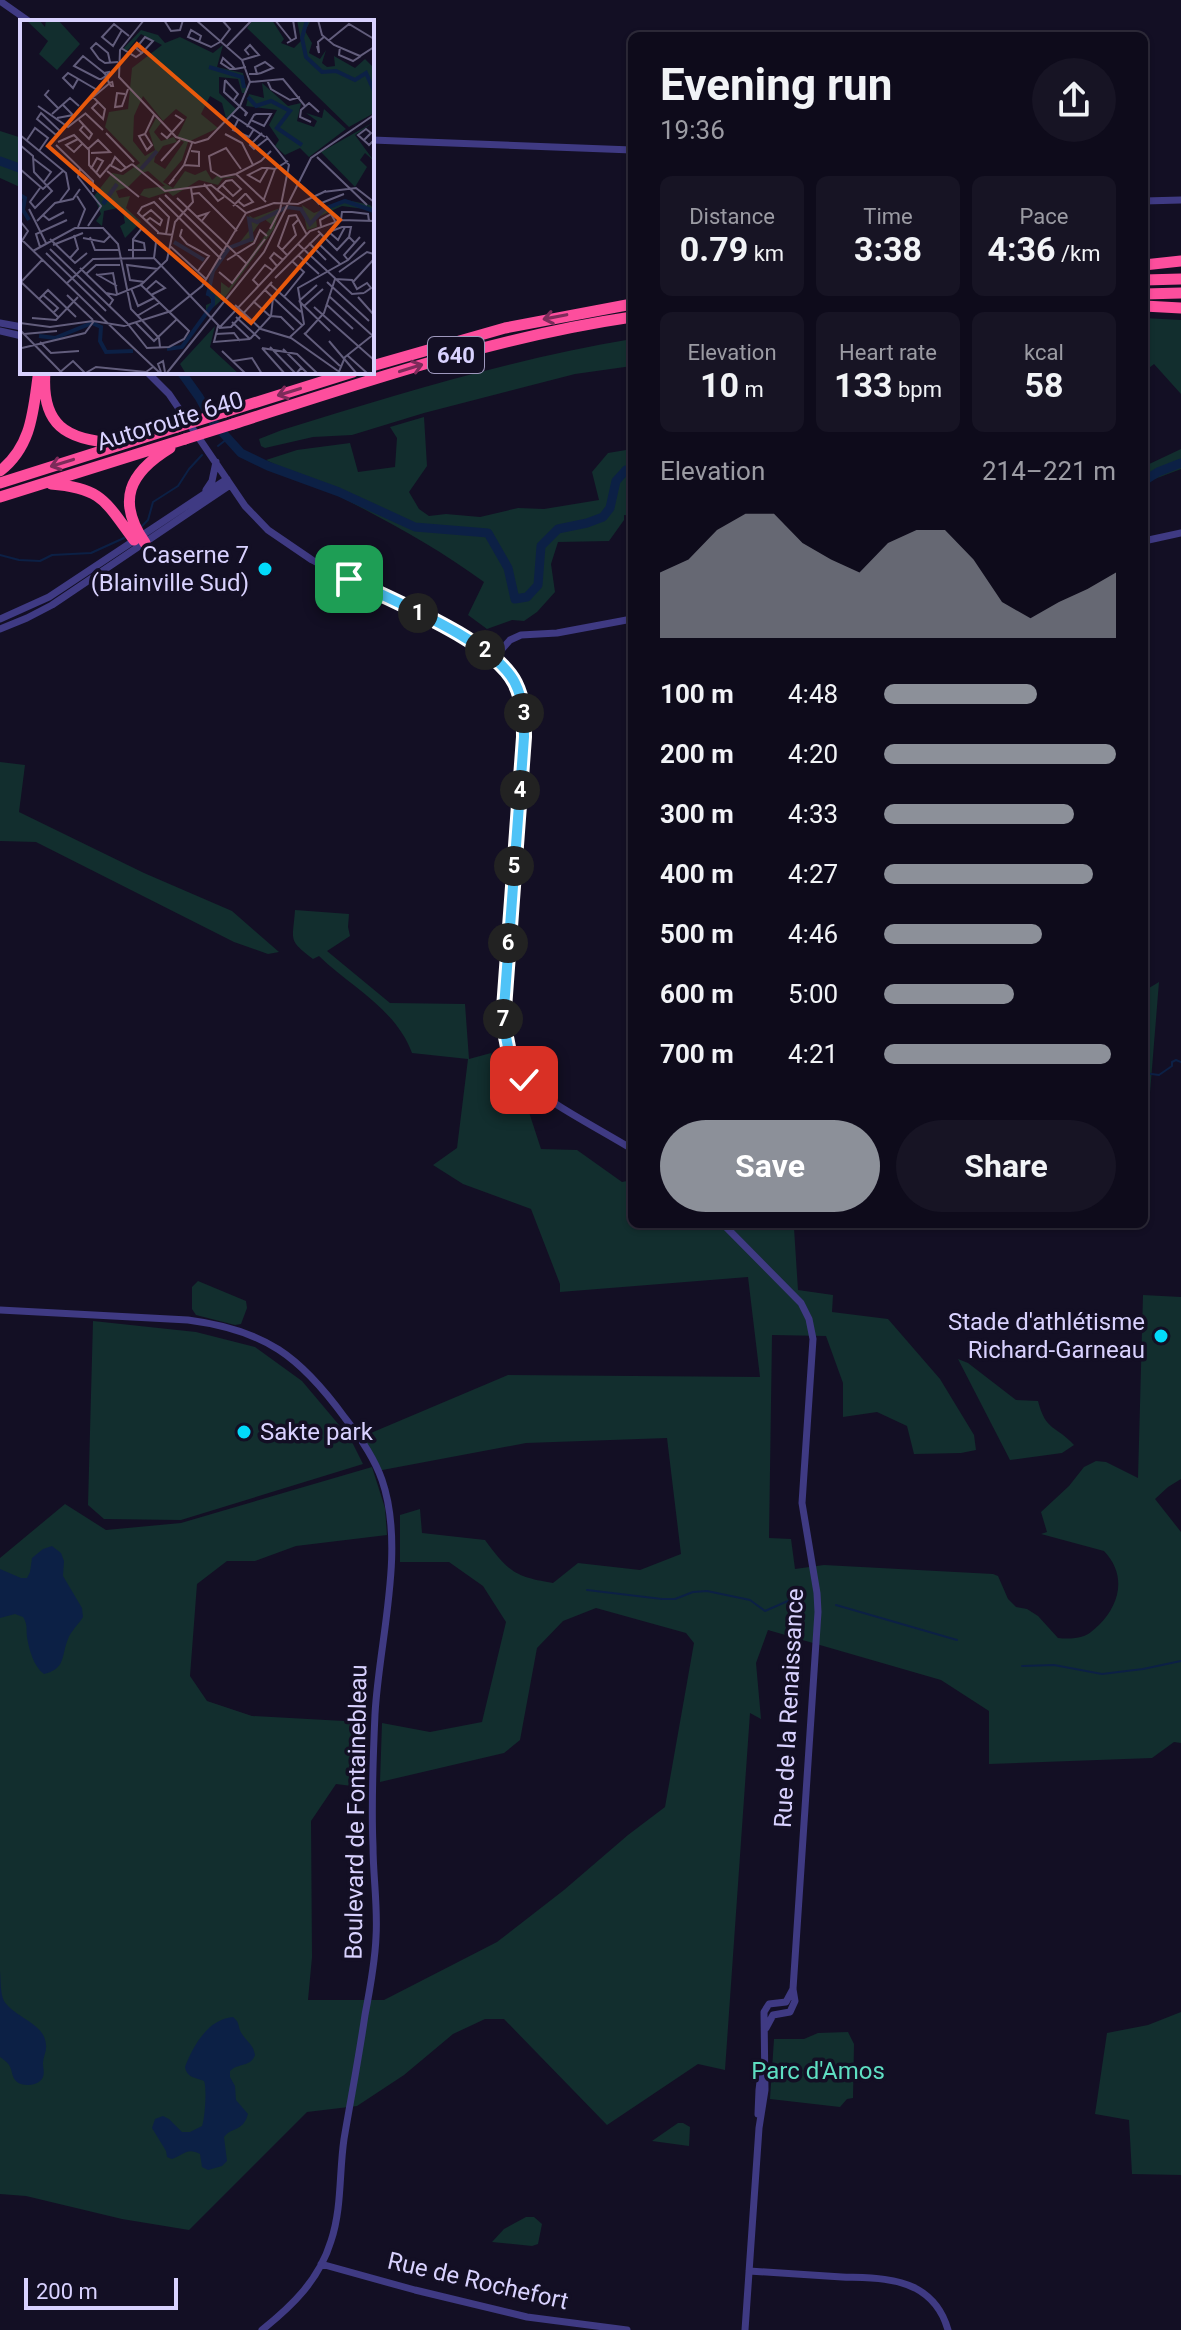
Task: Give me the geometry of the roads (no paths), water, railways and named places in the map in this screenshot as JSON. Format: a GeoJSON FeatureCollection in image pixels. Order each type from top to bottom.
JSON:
{"type":"FeatureCollection","features":[{"type":"Feature","properties":{"kind":"highway"},"geometry":{"type":"LineString","coordinates":[[1148,265],[1181,261]]}},
{"type":"Feature","properties":{"kind":"highway"},"geometry":{"type":"LineString","coordinates":[[1148,280],[1181,279]]}},
{"type":"Feature","properties":{"kind":"highway"},"geometry":{"type":"LineString","coordinates":[[1148,294],[1181,293]]}},
{"type":"Feature","properties":{"kind":"highway","name":"640"},"geometry":{"type":"LineString","coordinates":[[374,365],[505,328],[628,305]]}},
{"type":"Feature","properties":{"kind":"highway"},"geometry":{"type":"LineString","coordinates":[[1148,306],[1181,308]]}},
{"type":"Feature","properties":{"kind":"highway","name":"Autoroute 640"},"geometry":{"type":"LineString","coordinates":[[0,497],[470,351],[557,330],[628,318]]}},
{"type":"Feature","properties":{"kind":"highway"},"geometry":{"type":"LineString","coordinates":[[44,374],[46,405],[61,429],[85,440],[124,444]]}},
{"type":"Feature","properties":{"kind":"highway"},"geometry":{"type":"LineString","coordinates":[[0,471],[18,454],[27,438],[44,374]]}},
{"type":"Feature","properties":{"kind":"highway","name":"Autoroute 640"},"geometry":{"type":"LineString","coordinates":[[0,483],[347,374]]}},
{"type":"Feature","properties":{"kind":"highway"},"geometry":{"type":"LineString","coordinates":[[140,542],[130,508],[136,479],[148,463],[185,439]]}},
{"type":"Feature","properties":{"kind":"highway"},"geometry":{"type":"LineString","coordinates":[[43,483],[74,486],[94,493],[107,503],[140,542]]}},
{"type":"Feature","properties":{"kind":"street"},"geometry":{"type":"LineString","coordinates":[[0,1],[27,20]]}},
{"type":"Feature","properties":{"kind":"street"},"geometry":{"type":"LineString","coordinates":[[374,140],[628,150]]}},
{"type":"Feature","properties":{"kind":"street"},"geometry":{"type":"LineString","coordinates":[[1148,201],[1181,200]]}},
{"type":"Feature","properties":{"kind":"street"},"geometry":{"type":"LineString","coordinates":[[0,323],[20,327]]}},
{"type":"Feature","properties":{"kind":"street"},"geometry":{"type":"LineString","coordinates":[[0,331],[20,336]]}},
{"type":"Feature","properties":{"kind":"street"},"geometry":{"type":"LineString","coordinates":[[149,374],[169,394],[259,522],[312,560],[450,630],[495,657],[516,684],[522,699],[524,720],[503,1007],[506,1044],[516,1068],[532,1089],[628,1147]]}},
{"type":"Feature","properties":{"kind":"street"},"geometry":{"type":"LineString","coordinates":[[0,619],[49,597],[140,542],[199,497],[211,484],[216,462]]}},
{"type":"Feature","properties":{"kind":"street"},"geometry":{"type":"LineString","coordinates":[[0,629],[46,608],[229,482]]}},
{"type":"Feature","properties":{"kind":"street"},"geometry":{"type":"LineString","coordinates":[[199,497],[229,482]]}},
{"type":"Feature","properties":{"kind":"street"},"geometry":{"type":"LineString","coordinates":[[1148,540],[1181,533]]}},
{"type":"Feature","properties":{"kind":"street"},"geometry":{"type":"LineString","coordinates":[[495,657],[518,636],[557,633],[628,620]]}},
{"type":"Feature","properties":{"kind":"street","name":"Rue de la Renaissance"},"geometry":{"type":"LineString","coordinates":[[727,1228],[799,1300],[808,1316],[812,1335],[802,1508],[818,1612],[793,1989],[785,2003],[766,2006],[764,2017],[766,2028],[758,2100],[759,2128],[745,2330]]}},
{"type":"Feature","properties":{"kind":"street","name":"Boulevard de Fontainebleau"},"geometry":{"type":"LineString","coordinates":[[0,1310],[188,1320],[244,1331],[282,1352],[316,1380],[357,1434],[383,1483],[389,1507],[392,1547],[378,1665],[373,1754],[376,1944],[341,2160],[338,2215],[331,2243],[301,2296],[262,2330]]}},
{"type":"Feature","properties":{"kind":"street","name":"Rue de Rochefort"},"geometry":{"type":"LineString","coordinates":[[321,2264],[527,2317],[627,2330]]}},
{"type":"Feature","properties":{"kind":"street"},"geometry":{"type":"LineString","coordinates":[[749,2271],[904,2283],[919,2290],[934,2303],[948,2330]]}},
{"type":"Feature","properties":{"kind":"water"},"geometry":{"type":"Polygon","coordinates":[[[52,1546],[61,1553],[63,1576],[82,1608],[83,1617],[69,1636],[62,1661],[56,1669],[44,1674],[32,1658],[23,1617],[15,1614],[0,1618],[0,1569],[27,1578],[32,1558],[52,1546]]]}},
{"type":"Feature","properties":{"kind":"water"},"geometry":{"type":"Polygon","coordinates":[[[0,1971],[4,2001],[41,2031],[44,2037],[44,2075],[35,2084],[17,2082],[8,2064],[0,2057],[0,1971]]]}},
{"type":"Feature","properties":{"kind":"water"},"geometry":{"type":"Polygon","coordinates":[[[233,2017],[255,2055],[251,2061],[230,2071],[236,2100],[248,2114],[241,2126],[224,2137],[227,2161],[208,2170],[202,2167],[200,2154],[196,2152],[189,2151],[172,2159],[167,2157],[152,2128],[155,2119],[163,2116],[182,2132],[202,2126],[204,2081],[190,2075],[185,2067],[197,2042],[209,2028],[233,2017]]]}},
{"type":"Feature","properties":{"kind":"waterway"},"geometry":{"type":"LineString","coordinates":[[0,161],[20,168]]}},
{"type":"Feature","properties":{"kind":"waterway"},"geometry":{"type":"LineString","coordinates":[[182,374],[213,422],[241,453],[339,492],[415,527],[488,533],[508,568],[515,599],[527,597],[538,585],[541,546],[558,529],[603,517],[610,508],[616,481],[628,470]]}},
{"type":"Feature","properties":{"kind":"waterway"},"geometry":{"type":"LineString","coordinates":[[218,446],[227,439]]}},
{"type":"Feature","properties":{"kind":"waterway"},"geometry":{"type":"LineString","coordinates":[[142,526],[148,520],[153,502],[178,486],[202,455]]}},
{"type":"Feature","properties":{"kind":"waterway"},"geometry":{"type":"LineString","coordinates":[[1148,478],[1181,463]]}},
{"type":"Feature","properties":{"kind":"waterway"},"geometry":{"type":"LineString","coordinates":[[0,555],[40,561],[52,555],[91,553],[124,538]]}},
{"type":"Feature","properties":{"kind":"waterway"},"geometry":{"type":"LineString","coordinates":[[1148,1074],[1159,1075],[1172,1066],[1172,1062],[1181,1062]]}},
{"type":"Feature","properties":{"kind":"waterway"},"geometry":{"type":"LineString","coordinates":[[587,1590],[662,1599],[707,1591],[750,1600],[765,1611],[797,1597]]}},
{"type":"Feature","properties":{"kind":"waterway"},"geometry":{"type":"LineString","coordinates":[[836,1605],[957,1640]]}},
{"type":"Feature","properties":{"kind":"waterway"},"geometry":{"type":"LineString","coordinates":[[1022,1666],[1054,1665],[1102,1674],[1181,1661]]}},
{"type":"Feature","properties":{"kind":"place","name":"Caserne 7 (Blainville Sud)"},"geometry":{"type":"Point","coordinates":[265,569]}},
{"type":"Feature","properties":{"kind":"place","name":"Stade d'athlétisme Richard-Garneau"},"geometry":{"type":"Point","coordinates":[1161,1336]}},
{"type":"Feature","properties":{"kind":"place","name":"Sakte park"},"geometry":{"type":"Point","coordinates":[244,1432]}},
{"type":"Feature","properties":{"kind":"park label","name":"Parc d'Amos"},"geometry":{"type":"Point","coordinates":[818,2071]}}]}
